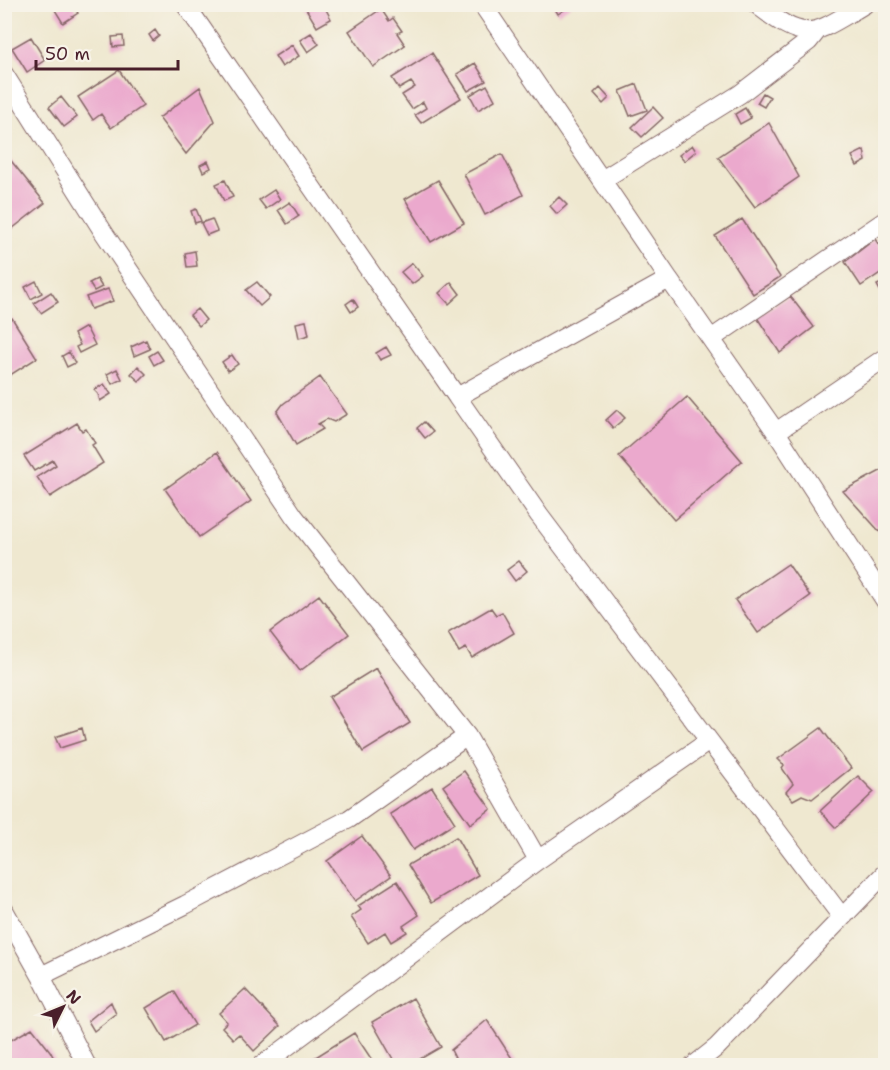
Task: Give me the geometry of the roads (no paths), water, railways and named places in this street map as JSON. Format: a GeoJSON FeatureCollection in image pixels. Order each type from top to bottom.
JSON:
{"type":"FeatureCollection","features":[{"type":"Feature","properties":{"kind":"street"},"geometry":{"type":"LineString","coordinates":[[185,4],[539,515],[842,917]]}},
{"type":"Feature","properties":{"kind":"street"},"geometry":{"type":"LineString","coordinates":[[482,4],[776,432],[885,602]]}},
{"type":"Feature","properties":{"kind":"street"},"geometry":{"type":"LineString","coordinates":[[756,4],[785,26],[799,32],[817,31]]}},
{"type":"Feature","properties":{"kind":"street"},"geometry":{"type":"LineString","coordinates":[[602,180],[740,94],[809,41],[817,31],[865,4]]}},
{"type":"Feature","properties":{"kind":"street"},"geometry":{"type":"LineString","coordinates":[[4,74],[104,233],[294,516],[467,736],[538,860]]}},
{"type":"Feature","properties":{"kind":"street"},"geometry":{"type":"LineString","coordinates":[[711,339],[885,220]]}},
{"type":"Feature","properties":{"kind":"street"},"geometry":{"type":"LineString","coordinates":[[457,397],[669,279]]}},
{"type":"Feature","properties":{"kind":"street"},"geometry":{"type":"LineString","coordinates":[[776,432],[885,357]]}},
{"type":"Feature","properties":{"kind":"street"},"geometry":{"type":"LineString","coordinates":[[41,976],[201,897],[349,819],[467,736]]}},
{"type":"Feature","properties":{"kind":"street"},"geometry":{"type":"LineString","coordinates":[[261,1065],[538,860],[709,741]]}},
{"type":"Feature","properties":{"kind":"street"},"geometry":{"type":"LineString","coordinates":[[693,1065],[717,1047],[885,872]]}},
{"type":"Feature","properties":{"kind":"street"},"geometry":{"type":"LineString","coordinates":[[4,910],[87,1065]]}}]}
